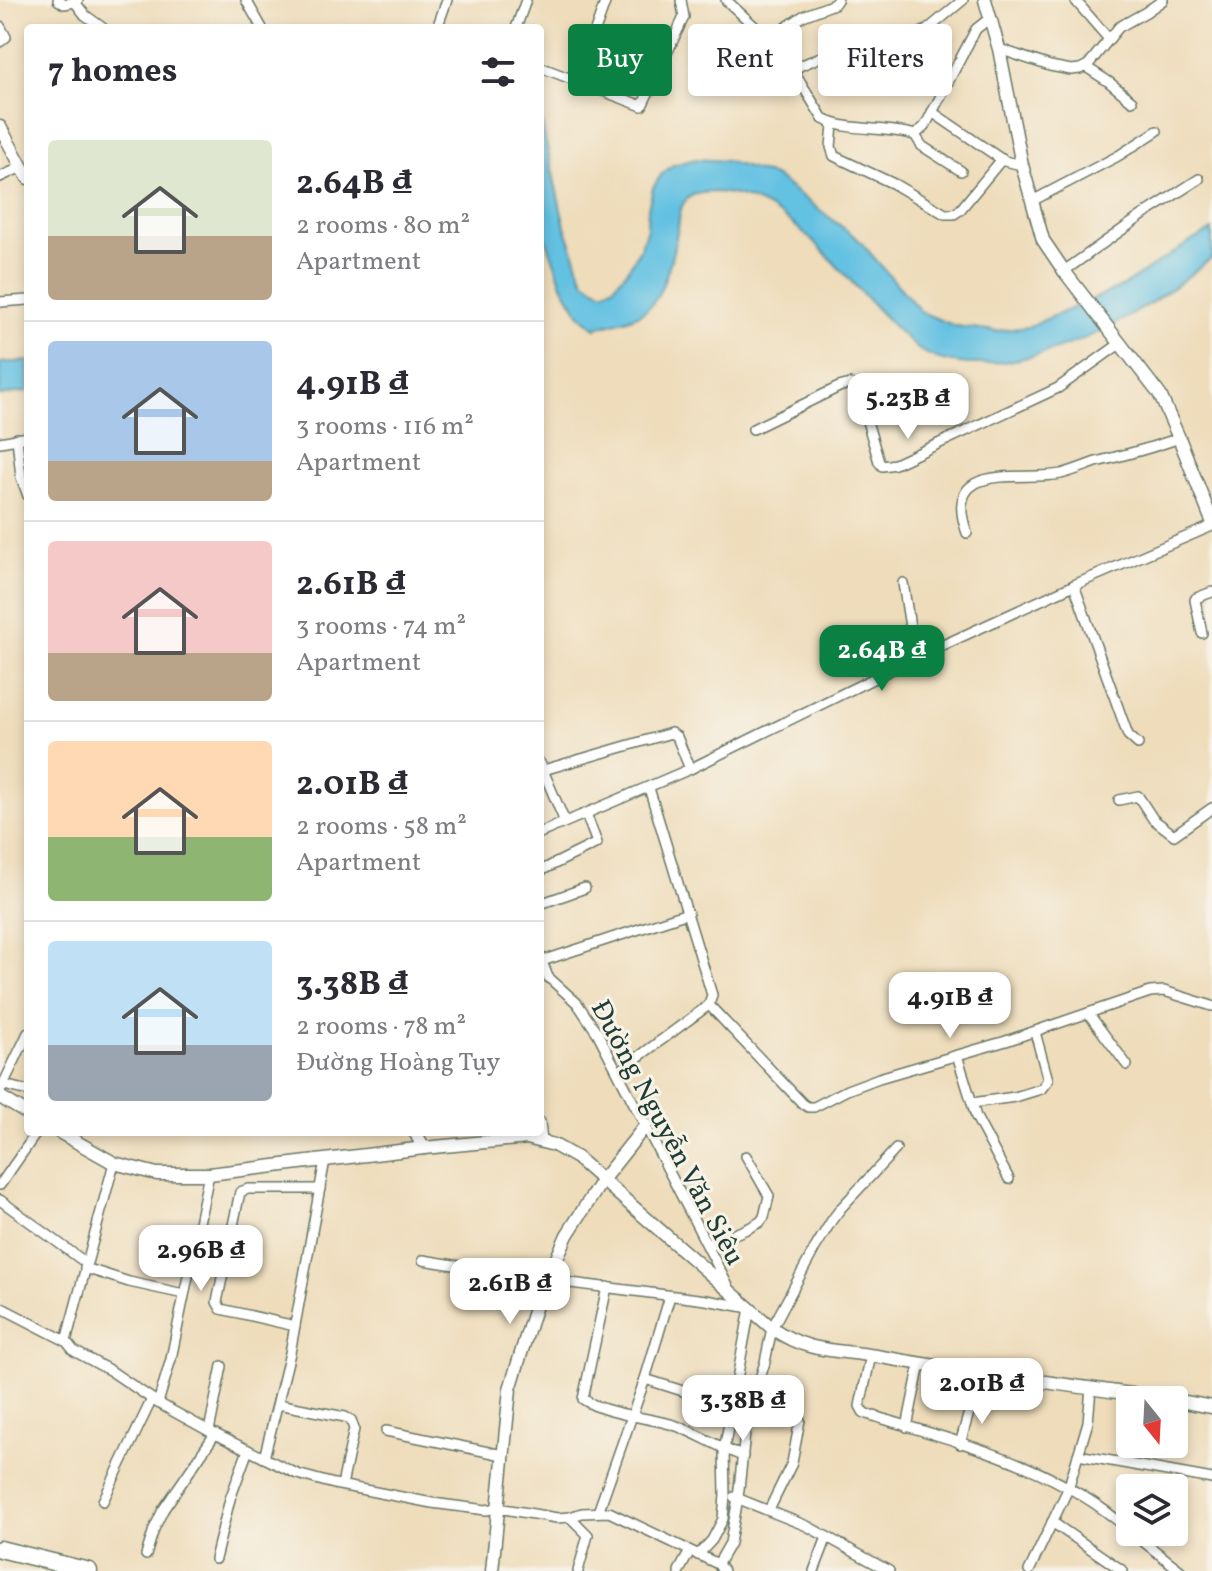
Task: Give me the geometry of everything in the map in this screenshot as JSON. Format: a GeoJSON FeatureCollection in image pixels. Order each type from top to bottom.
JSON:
{"type":"FeatureCollection","features":[{"type":"Feature","properties":{"kind":"highway"},"geometry":{"type":"LineString","coordinates":[[0,1549],[89,1571]]}},
{"type":"Feature","properties":{"kind":"street"},"geometry":{"type":"LineString","coordinates":[[58,0],[64,4],[74,2],[97,24]]}},
{"type":"Feature","properties":{"kind":"street"},"geometry":{"type":"LineString","coordinates":[[246,0],[260,24]]}},
{"type":"Feature","properties":{"kind":"street"},"geometry":{"type":"LineString","coordinates":[[439,24],[447,0]]}},
{"type":"Feature","properties":{"kind":"street"},"geometry":{"type":"LineString","coordinates":[[517,24],[526,0]]}},
{"type":"Feature","properties":{"kind":"street"},"geometry":{"type":"LineString","coordinates":[[597,24],[606,0]]}},
{"type":"Feature","properties":{"kind":"street"},"geometry":{"type":"LineString","coordinates":[[672,42],[684,17],[681,0]]}},
{"type":"Feature","properties":{"kind":"street"},"geometry":{"type":"LineString","coordinates":[[726,0],[752,24]]}},
{"type":"Feature","properties":{"kind":"street"},"geometry":{"type":"LineString","coordinates":[[791,24],[837,0]]}},
{"type":"Feature","properties":{"kind":"street"},"geometry":{"type":"LineString","coordinates":[[934,24],[963,0]]}},
{"type":"Feature","properties":{"kind":"street"},"geometry":{"type":"LineString","coordinates":[[544,831],[649,788],[915,658],[1212,523],[1160,395],[1043,240],[1022,165],[999,49],[985,0]]}},
{"type":"Feature","properties":{"kind":"street"},"geometry":{"type":"LineString","coordinates":[[1075,0],[1108,38]]}},
{"type":"Feature","properties":{"kind":"street"},"geometry":{"type":"LineString","coordinates":[[999,49],[1058,68],[1071,70],[1086,67],[1125,22],[1163,0]]}},
{"type":"Feature","properties":{"kind":"street"},"geometry":{"type":"LineString","coordinates":[[915,135],[925,126],[976,29],[990,18]]}},
{"type":"Feature","properties":{"kind":"street"},"geometry":{"type":"LineString","coordinates":[[0,26],[6,37],[0,42]]}},
{"type":"Feature","properties":{"kind":"street"},"geometry":{"type":"LineString","coordinates":[[1086,67],[1132,101]]}},
{"type":"Feature","properties":{"kind":"street"},"geometry":{"type":"LineString","coordinates":[[544,69],[568,78]]}},
{"type":"Feature","properties":{"kind":"street"},"geometry":{"type":"LineString","coordinates":[[802,84],[823,119],[833,125],[891,129],[915,135],[922,146],[961,171]]}},
{"type":"Feature","properties":{"kind":"street"},"geometry":{"type":"LineString","coordinates":[[616,96],[642,106],[647,96]]}},
{"type":"Feature","properties":{"kind":"street"},"geometry":{"type":"LineString","coordinates":[[932,112],[1002,159],[1022,165]]}},
{"type":"Feature","properties":{"kind":"street"},"geometry":{"type":"LineString","coordinates":[[833,125],[831,147],[834,156],[894,184],[945,214],[960,210],[1002,159]]}},
{"type":"Feature","properties":{"kind":"street"},"geometry":{"type":"LineString","coordinates":[[0,127],[24,170]]}},
{"type":"Feature","properties":{"kind":"street"},"geometry":{"type":"LineString","coordinates":[[1032,201],[1118,156],[1157,131]]}},
{"type":"Feature","properties":{"kind":"street"},"geometry":{"type":"LineString","coordinates":[[0,177],[24,172]]}},
{"type":"Feature","properties":{"kind":"street"},"geometry":{"type":"LineString","coordinates":[[1064,271],[1199,179]]}},
{"type":"Feature","properties":{"kind":"street"},"geometry":{"type":"LineString","coordinates":[[0,302],[24,300]]}},
{"type":"Feature","properties":{"kind":"street"},"geometry":{"type":"LineString","coordinates":[[753,429],[850,384],[857,387],[879,462],[882,466],[895,464],[1058,388],[1121,343]]}},
{"type":"Feature","properties":{"kind":"street"},"geometry":{"type":"LineString","coordinates":[[0,442],[24,437]]}},
{"type":"Feature","properties":{"kind":"street"},"geometry":{"type":"LineString","coordinates":[[17,438],[24,485]]}},
{"type":"Feature","properties":{"kind":"street"},"geometry":{"type":"LineString","coordinates":[[967,533],[960,510],[966,492],[976,483],[1063,474],[1179,438]]}},
{"type":"Feature","properties":{"kind":"street"},"geometry":{"type":"LineString","coordinates":[[903,583],[915,658]]}},
{"type":"Feature","properties":{"kind":"street"},"geometry":{"type":"LineString","coordinates":[[1074,585],[1128,735],[1138,744]]}},
{"type":"Feature","properties":{"kind":"street"},"geometry":{"type":"LineString","coordinates":[[1202,633],[1195,600],[1212,592]]}},
{"type":"Feature","properties":{"kind":"street"},"geometry":{"type":"LineString","coordinates":[[544,767],[671,733],[677,737],[690,769]]}},
{"type":"Feature","properties":{"kind":"street"},"geometry":{"type":"LineString","coordinates":[[544,775],[565,822]]}},
{"type":"Feature","properties":{"kind":"street"},"geometry":{"type":"LineString","coordinates":[[618,1072],[709,1005],[712,995],[649,788]]}},
{"type":"Feature","properties":{"kind":"street"},"geometry":{"type":"LineString","coordinates":[[1119,800],[1138,796],[1153,819],[1174,835],[1212,808]]}},
{"type":"Feature","properties":{"kind":"street"},"geometry":{"type":"LineString","coordinates":[[544,869],[597,843],[586,814]]}},
{"type":"Feature","properties":{"kind":"street"},"geometry":{"type":"LineString","coordinates":[[544,903],[585,888]]}},
{"type":"Feature","properties":{"kind":"street"},"geometry":{"type":"LineString","coordinates":[[544,958],[688,913]]}},
{"type":"Feature","properties":{"kind":"street","name":"Đường Nguyễn Văn Siêu"},"geometry":{"type":"LineString","coordinates":[[544,979],[577,1003],[598,1034],[731,1291]]}},
{"type":"Feature","properties":{"kind":"street"},"geometry":{"type":"LineString","coordinates":[[709,1005],[808,1107],[868,1082],[1035,1032],[1157,991],[1212,1006]]}},
{"type":"Feature","properties":{"kind":"street"},"geometry":{"type":"LineString","coordinates":[[1088,1013],[1127,1065]]}},
{"type":"Feature","properties":{"kind":"street"},"geometry":{"type":"LineString","coordinates":[[972,1103],[1015,1097],[1044,1087],[1048,1076],[1035,1032]]}},
{"type":"Feature","properties":{"kind":"street"},"geometry":{"type":"LineString","coordinates":[[1,1091],[24,1042]]}},
{"type":"Feature","properties":{"kind":"street"},"geometry":{"type":"LineString","coordinates":[[957,1055],[976,1117],[1009,1179]]}},
{"type":"Feature","properties":{"kind":"street"},"geometry":{"type":"LineString","coordinates":[[1,1091],[24,1091]]}},
{"type":"Feature","properties":{"kind":"street"},"geometry":{"type":"LineString","coordinates":[[1,1091],[24,1111]]}},
{"type":"Feature","properties":{"kind":"street"},"geometry":{"type":"LineString","coordinates":[[492,1571],[510,1389],[535,1308],[567,1235],[603,1179],[646,1125]]}},
{"type":"Feature","properties":{"kind":"street"},"geometry":{"type":"LineString","coordinates":[[0,1185],[34,1136]]}},
{"type":"Feature","properties":{"kind":"street"},"geometry":{"type":"LineString","coordinates":[[66,1136],[114,1163],[157,1174],[209,1174],[527,1138],[554,1145],[577,1158],[772,1328],[813,1349],[1116,1392]]}},
{"type":"Feature","properties":{"kind":"street"},"geometry":{"type":"LineString","coordinates":[[417,1136],[424,1148]]}},
{"type":"Feature","properties":{"kind":"street"},"geometry":{"type":"LineString","coordinates":[[541,1136],[542,1142]]}},
{"type":"Feature","properties":{"kind":"street"},"geometry":{"type":"LineString","coordinates":[[0,1307],[66,1341],[74,1351],[111,1371],[155,1401],[297,1474],[432,1503],[486,1510],[498,1508],[557,1518],[609,1512],[720,1568],[730,1543],[749,1412],[772,1328],[832,1220],[896,1149]]}},
{"type":"Feature","properties":{"kind":"street"},"geometry":{"type":"LineString","coordinates":[[708,1245],[749,1228],[764,1217],[769,1196],[746,1156]]}},
{"type":"Feature","properties":{"kind":"street"},"geometry":{"type":"LineString","coordinates":[[264,1458],[295,1326],[325,1160]]}},
{"type":"Feature","properties":{"kind":"street"},"geometry":{"type":"LineString","coordinates":[[66,1341],[114,1163]]}},
{"type":"Feature","properties":{"kind":"street"},"geometry":{"type":"LineString","coordinates":[[103,1501],[155,1401],[171,1359],[209,1174]]}},
{"type":"Feature","properties":{"kind":"street"},"geometry":{"type":"LineString","coordinates":[[295,1326],[221,1309],[217,1302],[240,1192],[248,1189],[320,1189]]}},
{"type":"Feature","properties":{"kind":"street"},"geometry":{"type":"LineString","coordinates":[[0,1200],[86,1266],[129,1282],[184,1294]]}},
{"type":"Feature","properties":{"kind":"street"},"geometry":{"type":"LineString","coordinates":[[423,1260],[750,1308]]}},
{"type":"Feature","properties":{"kind":"street"},"geometry":{"type":"LineString","coordinates":[[607,1287],[583,1399],[599,1407],[676,1426],[743,1456]]}},
{"type":"Feature","properties":{"kind":"street"},"geometry":{"type":"LineString","coordinates":[[598,1512],[645,1379],[670,1296]]}},
{"type":"Feature","properties":{"kind":"street"},"geometry":{"type":"LineString","coordinates":[[679,1571],[694,1553],[712,1540],[723,1519],[724,1450],[750,1308]]}},
{"type":"Feature","properties":{"kind":"street"},"geometry":{"type":"LineString","coordinates":[[871,1355],[860,1406],[864,1413],[998,1455],[1068,1489],[1116,1518]]}},
{"type":"Feature","properties":{"kind":"street"},"geometry":{"type":"LineString","coordinates":[[907,1427],[920,1364]]}},
{"type":"Feature","properties":{"kind":"street"},"geometry":{"type":"LineString","coordinates":[[146,1555],[163,1510],[212,1432],[222,1366]]}},
{"type":"Feature","properties":{"kind":"street"},"geometry":{"type":"LineString","coordinates":[[645,1379],[749,1412]]}},
{"type":"Feature","properties":{"kind":"street"},"geometry":{"type":"LineString","coordinates":[[1033,1570],[1068,1489],[1088,1422],[1091,1388]]}},
{"type":"Feature","properties":{"kind":"street"},"geometry":{"type":"LineString","coordinates":[[960,1444],[973,1398]]}},
{"type":"Feature","properties":{"kind":"street"},"geometry":{"type":"LineString","coordinates":[[753,1401],[793,1412],[800,1420],[792,1463],[769,1510]]}},
{"type":"Feature","properties":{"kind":"street"},"geometry":{"type":"LineString","coordinates":[[1188,1403],[1212,1407]]}},
{"type":"Feature","properties":{"kind":"street"},"geometry":{"type":"LineString","coordinates":[[278,1404],[345,1417],[353,1424],[342,1485]]}},
{"type":"Feature","properties":{"kind":"street"},"geometry":{"type":"LineString","coordinates":[[386,1431],[503,1455]]}},
{"type":"Feature","properties":{"kind":"street"},"geometry":{"type":"LineString","coordinates":[[215,1559],[230,1499],[248,1450]]}},
{"type":"Feature","properties":{"kind":"street"},"geometry":{"type":"LineString","coordinates":[[1078,1455],[1212,1479]]}},
{"type":"Feature","properties":{"kind":"street"},"geometry":{"type":"LineString","coordinates":[[725,1495],[807,1526],[889,1571]]}},
{"type":"Feature","properties":{"kind":"street"},"geometry":{"type":"LineString","coordinates":[[570,1517],[588,1535],[578,1571]]}},
{"type":"Feature","properties":{"kind":"street"},"geometry":{"type":"LineString","coordinates":[[1052,1522],[1123,1571]]}},
{"type":"Feature","properties":{"kind":"street"},"geometry":{"type":"LineString","coordinates":[[814,1571],[827,1537]]}},
{"type":"Feature","properties":{"kind":"street"},"geometry":{"type":"LineString","coordinates":[[1148,1546],[1181,1571]]}},
{"type":"Feature","properties":{"kind":"water"},"geometry":{"type":"Polygon","coordinates":[[[544,134],[564,223],[579,268],[584,280],[604,292],[627,271],[641,247],[653,188],[661,175],[673,165],[696,159],[726,161],[776,177],[858,239],[921,312],[955,326],[996,331],[1028,327],[1119,288],[1212,230],[1212,258],[1143,308],[1086,338],[1029,357],[1000,362],[972,364],[945,360],[916,348],[797,227],[767,207],[733,195],[715,192],[696,194],[684,202],[668,272],[653,303],[635,316],[595,328],[580,315],[563,287],[544,232],[544,134]]]}},
{"type":"Feature","properties":{"kind":"water"},"geometry":{"type":"Polygon","coordinates":[[[24,361],[24,392],[0,396],[0,363],[24,361]]]}}]}
